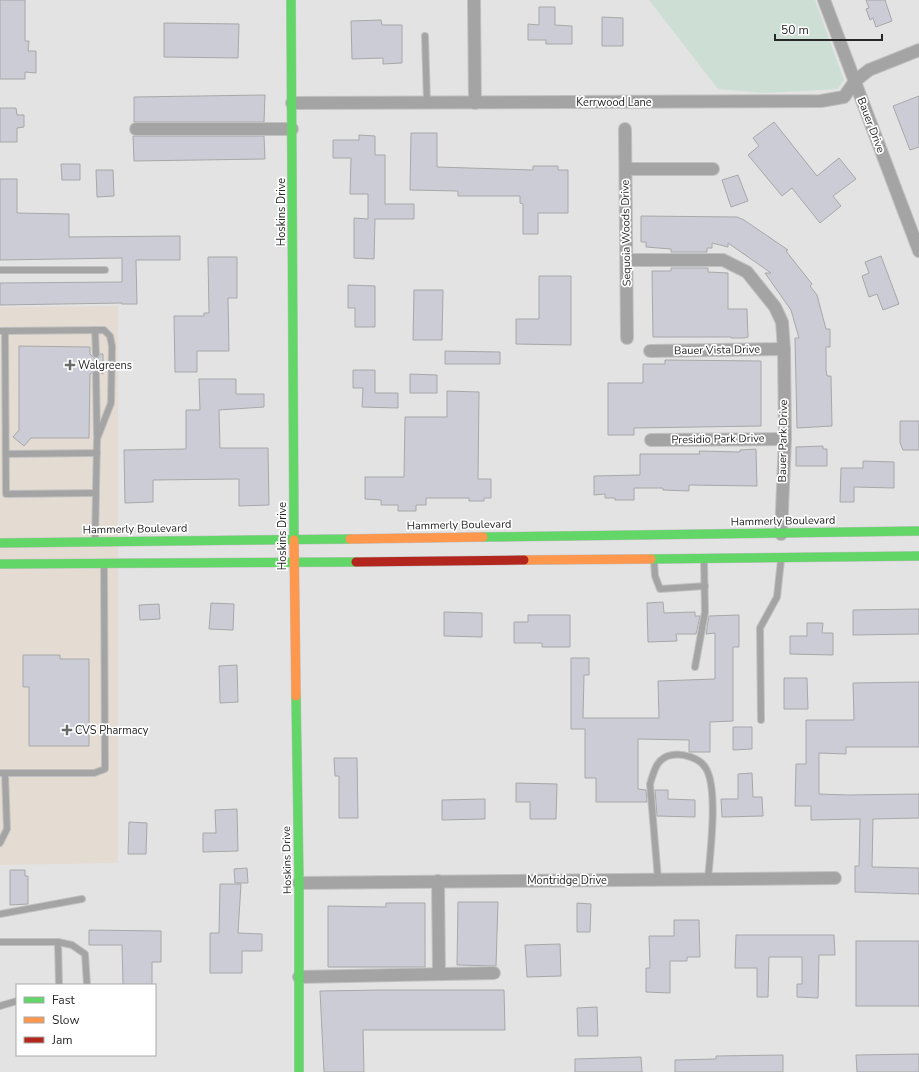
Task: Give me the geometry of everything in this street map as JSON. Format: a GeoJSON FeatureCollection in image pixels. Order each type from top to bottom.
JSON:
{"type":"FeatureCollection","features":[{"type":"Feature","properties":{"kind":"main road","name":"Hoskins Drive"},"geometry":{"type":"LineString","coordinates":[[291,0],[294,562],[299,882],[299,1072]]}},
{"type":"Feature","properties":{"kind":"main road","name":"Hammerly Boulevard"},"geometry":{"type":"LineString","coordinates":[[0,542],[782,534],[919,531]]}},
{"type":"Feature","properties":{"kind":"main road"},"geometry":{"type":"LineString","coordinates":[[782,534],[782,558]]}},
{"type":"Feature","properties":{"kind":"main road"},"geometry":{"type":"LineString","coordinates":[[581,536],[581,560]]}},
{"type":"Feature","properties":{"kind":"main road"},"geometry":{"type":"LineString","coordinates":[[0,564],[919,556]]}},
{"type":"Feature","properties":{"kind":"street"},"geometry":{"type":"LineString","coordinates":[[474,0],[474,102]]}},
{"type":"Feature","properties":{"kind":"street","name":"Bauer Drive"},"geometry":{"type":"LineString","coordinates":[[824,0],[919,251]]}},
{"type":"Feature","properties":{"kind":"street","name":"Kerrwood Lane"},"geometry":{"type":"LineString","coordinates":[[292,103],[821,101],[844,97],[855,81],[869,70],[919,50]]}},
{"type":"Feature","properties":{"kind":"street"},"geometry":{"type":"LineString","coordinates":[[136,129],[292,129]]}},
{"type":"Feature","properties":{"kind":"street","name":"Sequoia Woods Drive"},"geometry":{"type":"LineString","coordinates":[[625,129],[627,338]]}},
{"type":"Feature","properties":{"kind":"street"},"geometry":{"type":"LineString","coordinates":[[626,169],[713,169]]}},
{"type":"Feature","properties":{"kind":"street","name":"Bauer Park Drive"},"geometry":{"type":"LineString","coordinates":[[627,260],[723,260],[747,272],[775,308],[782,322],[784,349],[785,439],[782,534]]}},
{"type":"Feature","properties":{"kind":"street","name":"Bauer Vista Drive"},"geometry":{"type":"LineString","coordinates":[[650,351],[784,349]]}},
{"type":"Feature","properties":{"kind":"street","name":"Presidio Park Drive"},"geometry":{"type":"LineString","coordinates":[[651,440],[785,439]]}},
{"type":"Feature","properties":{"kind":"street","name":"Montridge Drive"},"geometry":{"type":"LineString","coordinates":[[299,882],[834,878]]}},
{"type":"Feature","properties":{"kind":"street"},"geometry":{"type":"LineString","coordinates":[[438,881],[439,974]]}},
{"type":"Feature","properties":{"kind":"street"},"geometry":{"type":"LineString","coordinates":[[299,977],[494,973]]}},
{"type":"Feature","properties":{"kind":"lane"},"geometry":{"type":"LineString","coordinates":[[425,36],[427,103]]}},
{"type":"Feature","properties":{"kind":"lane"},"geometry":{"type":"LineString","coordinates":[[0,270],[105,270]]}},
{"type":"Feature","properties":{"kind":"lane"},"geometry":{"type":"LineString","coordinates":[[96,330],[96,354]]}},
{"type":"Feature","properties":{"kind":"lane"},"geometry":{"type":"LineString","coordinates":[[96,493],[6,494],[2,331],[104,330],[110,336],[112,346],[111,404],[97,439]]}},
{"type":"Feature","properties":{"kind":"lane"},"geometry":{"type":"LineString","coordinates":[[95,542],[97,439],[96,374]]}},
{"type":"Feature","properties":{"kind":"lane"},"geometry":{"type":"LineString","coordinates":[[6,454],[96,453]]}},
{"type":"Feature","properties":{"kind":"lane"},"geometry":{"type":"LineString","coordinates":[[761,720],[760,628],[776,597],[782,558]]}},
{"type":"Feature","properties":{"kind":"lane"},"geometry":{"type":"LineString","coordinates":[[654,559],[655,576],[660,589],[705,586]]}},
{"type":"Feature","properties":{"kind":"lane"},"geometry":{"type":"LineString","coordinates":[[695,667],[705,612],[704,559]]}},
{"type":"Feature","properties":{"kind":"lane"},"geometry":{"type":"LineString","coordinates":[[0,843],[7,829],[2,773],[94,773],[105,769],[104,563]]}},
{"type":"Feature","properties":{"kind":"lane"},"geometry":{"type":"LineString","coordinates":[[658,879],[650,784],[659,761],[668,756],[677,754],[690,757],[705,767],[710,779],[713,805],[708,879]]}},
{"type":"Feature","properties":{"kind":"lane"},"geometry":{"type":"LineString","coordinates":[[0,914],[82,899]]}},
{"type":"Feature","properties":{"kind":"lane"},"geometry":{"type":"LineString","coordinates":[[0,942],[58,942],[72,946],[85,954],[87,984]]}},
{"type":"Feature","properties":{"kind":"lane"},"geometry":{"type":"LineString","coordinates":[[58,942],[59,984]]}},
{"type":"Feature","properties":{"kind":"lane"},"geometry":{"type":"LineString","coordinates":[[0,1006],[16,1001]]}},
{"type":"Feature","properties":{"kind":"shaded area"},"geometry":{"type":"Polygon","coordinates":[[[649,0],[815,0],[844,80],[838,89],[765,93],[718,89],[649,0]]]}},
{"type":"Feature","properties":{"kind":"shaded area"},"geometry":{"type":"Polygon","coordinates":[[[118,306],[118,863],[0,865],[0,307],[118,306]]]}},
{"type":"Feature","properties":{"kind":"building"},"geometry":{"type":"Polygon","coordinates":[[[0,0],[25,0],[25,41],[29,41],[28,51],[36,51],[36,73],[25,72],[25,79],[0,79],[0,0]]]}},
{"type":"Feature","properties":{"kind":"building"},"geometry":{"type":"Polygon","coordinates":[[[866,0],[885,0],[892,21],[876,27],[873,18],[870,20],[866,9],[869,8],[866,0]]]}},
{"type":"Feature","properties":{"kind":"building"},"geometry":{"type":"Polygon","coordinates":[[[539,7],[555,7],[555,25],[572,26],[572,44],[546,44],[546,40],[528,40],[528,24],[539,25],[539,7]]]}},
{"type":"Feature","properties":{"kind":"building"},"geometry":{"type":"Polygon","coordinates":[[[602,17],[623,18],[623,46],[602,46],[602,17]]]}},
{"type":"Feature","properties":{"kind":"building"},"geometry":{"type":"Polygon","coordinates":[[[381,20],[382,25],[402,25],[402,63],[383,64],[383,58],[352,59],[351,21],[381,20]]]}},
{"type":"Feature","properties":{"kind":"building"},"geometry":{"type":"Polygon","coordinates":[[[164,23],[239,24],[238,58],[164,57],[164,23]]]}},
{"type":"Feature","properties":{"kind":"building"},"geometry":{"type":"Polygon","coordinates":[[[265,95],[264,122],[134,122],[134,97],[265,95]]]}},
{"type":"Feature","properties":{"kind":"building"},"geometry":{"type":"Polygon","coordinates":[[[919,96],[919,147],[910,150],[893,106],[919,96]]]}},
{"type":"Feature","properties":{"kind":"building"},"geometry":{"type":"Polygon","coordinates":[[[0,108],[16,108],[17,115],[24,115],[24,127],[17,128],[17,142],[0,142],[0,108]]]}},
{"type":"Feature","properties":{"kind":"building"},"geometry":{"type":"Polygon","coordinates":[[[774,122],[817,176],[839,158],[856,179],[833,196],[841,206],[820,223],[792,188],[782,196],[748,155],[759,146],[753,138],[774,122]]]}},
{"type":"Feature","properties":{"kind":"building"},"geometry":{"type":"Polygon","coordinates":[[[411,133],[437,133],[437,167],[533,170],[533,166],[558,166],[558,170],[568,170],[568,213],[538,213],[538,234],[523,234],[523,204],[520,203],[520,196],[458,196],[458,191],[410,190],[411,133]]]}},
{"type":"Feature","properties":{"kind":"building"},"geometry":{"type":"Polygon","coordinates":[[[359,135],[375,136],[375,155],[385,155],[385,204],[414,204],[414,219],[375,219],[374,259],[354,258],[354,218],[368,219],[368,194],[350,194],[351,158],[333,158],[333,140],[359,140],[359,135]]]}},
{"type":"Feature","properties":{"kind":"building"},"geometry":{"type":"Polygon","coordinates":[[[133,136],[264,136],[265,159],[134,161],[133,136]]]}},
{"type":"Feature","properties":{"kind":"building"},"geometry":{"type":"Polygon","coordinates":[[[61,164],[80,164],[80,180],[62,180],[61,164]]]}},
{"type":"Feature","properties":{"kind":"building"},"geometry":{"type":"Polygon","coordinates":[[[96,170],[113,170],[114,196],[97,197],[96,170]]]}},
{"type":"Feature","properties":{"kind":"building"},"geometry":{"type":"Polygon","coordinates":[[[738,175],[748,201],[731,207],[722,180],[738,175]]]}},
{"type":"Feature","properties":{"kind":"building"},"geometry":{"type":"Polygon","coordinates":[[[0,179],[17,179],[17,213],[69,214],[69,237],[180,236],[180,260],[136,260],[137,304],[0,305],[0,283],[122,282],[122,258],[0,260],[0,179]]]}},
{"type":"Feature","properties":{"kind":"building"},"geometry":{"type":"Polygon","coordinates":[[[641,216],[737,217],[744,220],[788,250],[786,251],[812,284],[810,286],[817,295],[826,329],[830,329],[830,347],[826,347],[826,370],[827,376],[831,376],[832,426],[797,428],[795,338],[799,338],[791,310],[765,273],[771,273],[728,243],[728,247],[712,243],[712,248],[707,248],[707,252],[671,252],[671,249],[646,247],[646,242],[641,242],[641,216]]]}},
{"type":"Feature","properties":{"kind":"building"},"geometry":{"type":"Polygon","coordinates":[[[881,256],[899,304],[883,310],[877,294],[869,297],[862,276],[869,273],[865,262],[881,256]]]}},
{"type":"Feature","properties":{"kind":"building"},"geometry":{"type":"Polygon","coordinates":[[[208,257],[237,257],[237,298],[228,298],[229,351],[197,351],[197,372],[175,372],[174,316],[204,316],[204,313],[209,313],[208,257]]]}},
{"type":"Feature","properties":{"kind":"building"},"geometry":{"type":"Polygon","coordinates":[[[671,268],[708,268],[708,272],[728,273],[728,309],[747,309],[748,337],[653,337],[652,271],[671,271],[671,268]]]}},
{"type":"Feature","properties":{"kind":"building"},"geometry":{"type":"Polygon","coordinates":[[[539,276],[571,276],[571,345],[516,344],[516,319],[539,319],[539,276]]]}},
{"type":"Feature","properties":{"kind":"building"},"geometry":{"type":"Polygon","coordinates":[[[348,285],[375,286],[375,327],[355,327],[355,308],[348,308],[348,285]]]}},
{"type":"Feature","properties":{"kind":"building"},"geometry":{"type":"Polygon","coordinates":[[[414,290],[443,290],[442,340],[413,340],[414,290]]]}},
{"type":"Feature","properties":{"kind":"building","name":"Walgreens"},"geometry":{"type":"Polygon","coordinates":[[[19,346],[90,347],[90,354],[94,358],[98,358],[100,354],[103,354],[103,374],[96,370],[90,374],[89,438],[31,438],[24,446],[13,437],[19,430],[19,346]]]}},
{"type":"Feature","properties":{"kind":"building"},"geometry":{"type":"Polygon","coordinates":[[[445,351],[500,352],[500,364],[445,364],[445,351]]]}},
{"type":"Feature","properties":{"kind":"building"},"geometry":{"type":"Polygon","coordinates":[[[665,360],[761,361],[761,426],[634,428],[634,435],[608,435],[608,383],[643,383],[643,364],[665,364],[665,360]]]}},
{"type":"Feature","properties":{"kind":"building"},"geometry":{"type":"Polygon","coordinates":[[[353,370],[375,370],[375,393],[398,393],[398,408],[362,407],[363,388],[353,388],[353,370]]]}},
{"type":"Feature","properties":{"kind":"building"},"geometry":{"type":"Polygon","coordinates":[[[410,374],[437,375],[437,393],[410,393],[410,374]]]}},
{"type":"Feature","properties":{"kind":"building"},"geometry":{"type":"Polygon","coordinates":[[[199,379],[236,379],[236,394],[264,394],[264,407],[219,410],[220,448],[268,448],[269,505],[239,506],[239,479],[153,480],[153,502],[125,503],[124,450],[186,449],[186,410],[200,410],[199,379]]]}},
{"type":"Feature","properties":{"kind":"building"},"geometry":{"type":"Polygon","coordinates":[[[447,391],[479,392],[478,479],[491,479],[491,498],[484,498],[484,501],[469,501],[469,498],[426,498],[426,505],[416,505],[416,511],[398,511],[398,505],[381,505],[381,500],[365,499],[365,477],[404,477],[405,417],[447,417],[447,391]]]}},
{"type":"Feature","properties":{"kind":"building"},"geometry":{"type":"Polygon","coordinates":[[[900,421],[919,421],[919,450],[903,450],[900,443],[900,421]]]}},
{"type":"Feature","properties":{"kind":"building"},"geometry":{"type":"Polygon","coordinates":[[[823,446],[823,449],[827,449],[827,466],[796,466],[796,447],[823,446]]]}},
{"type":"Feature","properties":{"kind":"building"},"geometry":{"type":"Polygon","coordinates":[[[756,449],[757,486],[689,485],[689,491],[663,490],[663,488],[634,488],[634,500],[615,500],[615,498],[605,498],[605,494],[594,495],[594,476],[640,475],[640,454],[700,454],[699,451],[740,452],[740,450],[756,449]]]}},
{"type":"Feature","properties":{"kind":"building"},"geometry":{"type":"Polygon","coordinates":[[[863,461],[894,462],[894,488],[854,487],[854,502],[840,502],[841,468],[863,468],[863,461]]]}},
{"type":"Feature","properties":{"kind":"building"},"geometry":{"type":"Polygon","coordinates":[[[663,602],[664,613],[695,612],[695,616],[700,616],[696,634],[676,634],[677,641],[648,642],[647,603],[663,602]]]}},
{"type":"Feature","properties":{"kind":"building"},"geometry":{"type":"Polygon","coordinates":[[[211,603],[234,604],[233,630],[209,629],[211,603]]]}},
{"type":"Feature","properties":{"kind":"building"},"geometry":{"type":"Polygon","coordinates":[[[159,604],[160,619],[140,620],[139,605],[159,604]]]}},
{"type":"Feature","properties":{"kind":"building"},"geometry":{"type":"Polygon","coordinates":[[[919,609],[919,634],[853,635],[853,610],[919,609]]]}},
{"type":"Feature","properties":{"kind":"building"},"geometry":{"type":"Polygon","coordinates":[[[444,612],[482,613],[482,637],[444,636],[444,612]]]}},
{"type":"Feature","properties":{"kind":"building"},"geometry":{"type":"Polygon","coordinates":[[[528,615],[570,615],[570,647],[542,647],[542,643],[514,643],[514,622],[528,622],[528,615]]]}},
{"type":"Feature","properties":{"kind":"building"},"geometry":{"type":"Polygon","coordinates":[[[739,615],[739,647],[733,647],[733,721],[710,722],[710,752],[689,752],[689,740],[638,739],[638,789],[646,790],[647,802],[596,802],[596,778],[585,778],[585,729],[571,729],[571,658],[589,658],[589,675],[584,675],[583,718],[659,718],[658,681],[715,679],[715,633],[706,634],[709,616],[739,615]]]}},
{"type":"Feature","properties":{"kind":"building"},"geometry":{"type":"Polygon","coordinates":[[[807,623],[823,623],[822,633],[833,633],[833,655],[790,654],[790,636],[807,636],[807,623]]]}},
{"type":"Feature","properties":{"kind":"building","name":"CVS Pharmacy"},"geometry":{"type":"Polygon","coordinates":[[[23,655],[60,655],[60,659],[89,659],[89,746],[29,746],[29,687],[23,687],[23,655]]]}},
{"type":"Feature","properties":{"kind":"building"},"geometry":{"type":"Polygon","coordinates":[[[237,665],[238,702],[220,703],[219,666],[237,665]]]}},
{"type":"Feature","properties":{"kind":"building"},"geometry":{"type":"Polygon","coordinates":[[[784,678],[807,678],[808,709],[784,709],[784,678]]]}},
{"type":"Feature","properties":{"kind":"building"},"geometry":{"type":"Polygon","coordinates":[[[919,682],[919,747],[846,747],[846,754],[819,753],[819,794],[919,794],[919,818],[873,819],[872,867],[919,868],[919,894],[855,892],[855,866],[859,866],[860,819],[811,820],[811,806],[795,806],[796,764],[806,764],[806,720],[854,720],[853,683],[919,682]]]}},
{"type":"Feature","properties":{"kind":"building"},"geometry":{"type":"Polygon","coordinates":[[[733,727],[752,727],[752,749],[733,750],[733,727]]]}},
{"type":"Feature","properties":{"kind":"building"},"geometry":{"type":"Polygon","coordinates":[[[334,758],[357,758],[358,818],[339,818],[339,776],[335,776],[334,758]]]}},
{"type":"Feature","properties":{"kind":"building"},"geometry":{"type":"Polygon","coordinates":[[[752,773],[753,797],[762,797],[763,816],[722,817],[721,799],[738,799],[738,774],[752,773]]]}},
{"type":"Feature","properties":{"kind":"building"},"geometry":{"type":"Polygon","coordinates":[[[516,783],[557,784],[556,819],[530,819],[530,802],[516,802],[516,783]]]}},
{"type":"Feature","properties":{"kind":"building"},"geometry":{"type":"Polygon","coordinates":[[[655,790],[668,790],[668,799],[695,800],[695,817],[657,816],[655,790]]]}},
{"type":"Feature","properties":{"kind":"building"},"geometry":{"type":"Polygon","coordinates":[[[485,799],[485,819],[442,820],[442,800],[485,799]]]}},
{"type":"Feature","properties":{"kind":"building"},"geometry":{"type":"Polygon","coordinates":[[[237,809],[238,851],[203,852],[203,833],[216,833],[215,810],[237,809]]]}},
{"type":"Feature","properties":{"kind":"building"},"geometry":{"type":"Polygon","coordinates":[[[129,822],[147,823],[146,854],[128,854],[129,822]]]}},
{"type":"Feature","properties":{"kind":"building"},"geometry":{"type":"Polygon","coordinates":[[[247,868],[248,883],[235,883],[234,869],[247,868]]]}},
{"type":"Feature","properties":{"kind":"building"},"geometry":{"type":"Polygon","coordinates":[[[10,870],[25,870],[25,876],[28,876],[28,904],[10,905],[10,870]]]}},
{"type":"Feature","properties":{"kind":"building"},"geometry":{"type":"Polygon","coordinates":[[[220,884],[241,884],[238,933],[262,934],[262,951],[242,951],[242,973],[210,973],[210,933],[219,933],[220,884]]]}},
{"type":"Feature","properties":{"kind":"building"},"geometry":{"type":"Polygon","coordinates":[[[458,902],[498,902],[496,966],[457,965],[458,902]]]}},
{"type":"Feature","properties":{"kind":"building"},"geometry":{"type":"Polygon","coordinates":[[[386,903],[425,903],[425,967],[328,967],[328,906],[386,907],[386,903]]]}},
{"type":"Feature","properties":{"kind":"building"},"geometry":{"type":"Polygon","coordinates":[[[577,903],[591,904],[590,932],[577,932],[577,903]]]}},
{"type":"Feature","properties":{"kind":"building"},"geometry":{"type":"Polygon","coordinates":[[[674,920],[699,920],[700,957],[687,957],[687,961],[670,961],[670,993],[646,992],[646,968],[650,968],[649,936],[674,936],[674,920]]]}},
{"type":"Feature","properties":{"kind":"building"},"geometry":{"type":"Polygon","coordinates":[[[89,930],[161,931],[161,962],[152,962],[152,984],[123,984],[122,945],[89,945],[89,930]]]}},
{"type":"Feature","properties":{"kind":"building"},"geometry":{"type":"Polygon","coordinates":[[[736,935],[834,935],[835,955],[819,955],[818,998],[797,997],[797,984],[802,984],[802,957],[769,957],[768,997],[757,997],[757,968],[735,968],[736,935]]]}},
{"type":"Feature","properties":{"kind":"building"},"geometry":{"type":"Polygon","coordinates":[[[856,941],[919,941],[919,1006],[856,1006],[856,941]]]}},
{"type":"Feature","properties":{"kind":"building"},"geometry":{"type":"Polygon","coordinates":[[[560,944],[561,976],[527,977],[525,945],[560,944]]]}},
{"type":"Feature","properties":{"kind":"building"},"geometry":{"type":"Polygon","coordinates":[[[504,990],[505,1030],[363,1030],[364,1072],[324,1072],[320,991],[504,990]]]}},
{"type":"Feature","properties":{"kind":"building"},"geometry":{"type":"Polygon","coordinates":[[[597,1007],[598,1036],[578,1036],[577,1008],[597,1007]]]}},
{"type":"Feature","properties":{"kind":"building"},"geometry":{"type":"Polygon","coordinates":[[[919,1054],[919,1072],[857,1072],[856,1055],[919,1054]]]}},
{"type":"Feature","properties":{"kind":"building"},"geometry":{"type":"Polygon","coordinates":[[[783,1055],[783,1072],[675,1072],[675,1060],[716,1059],[716,1056],[783,1055]]]}},
{"type":"Feature","properties":{"kind":"building"},"geometry":{"type":"Polygon","coordinates":[[[641,1057],[642,1072],[575,1072],[575,1059],[641,1057]]]}},
{"type":"Feature","properties":{"kind":"traffic: fast"},"geometry":{"type":"LineString","coordinates":[[291,0],[294,540]]}},
{"type":"Feature","properties":{"kind":"traffic: fast"},"geometry":{"type":"LineString","coordinates":[[483,537],[919,531]]}},
{"type":"Feature","properties":{"kind":"traffic: fast"},"geometry":{"type":"LineString","coordinates":[[0,543],[350,539]]}},
{"type":"Feature","properties":{"kind":"traffic: fast"},"geometry":{"type":"LineString","coordinates":[[651,559],[919,556]]}},
{"type":"Feature","properties":{"kind":"traffic: fast"},"geometry":{"type":"LineString","coordinates":[[0,564],[356,562]]}},
{"type":"Feature","properties":{"kind":"traffic: fast"},"geometry":{"type":"LineString","coordinates":[[296,696],[299,883],[299,1072]]}},
{"type":"Feature","properties":{"kind":"traffic: slow"},"geometry":{"type":"LineString","coordinates":[[350,539],[483,537]]}},
{"type":"Feature","properties":{"kind":"traffic: slow"},"geometry":{"type":"LineString","coordinates":[[294,540],[296,696]]}},
{"type":"Feature","properties":{"kind":"traffic: slow"},"geometry":{"type":"LineString","coordinates":[[524,560],[651,559]]}},
{"type":"Feature","properties":{"kind":"traffic: jam"},"geometry":{"type":"LineString","coordinates":[[356,562],[524,560]]}},
{"type":"Feature","properties":{"kind":"place","name":"Walgreens"},"geometry":{"type":"Point","coordinates":[70,365]}},
{"type":"Feature","properties":{"kind":"place","name":"CVS Pharmacy"},"geometry":{"type":"Point","coordinates":[67,730]}}]}
